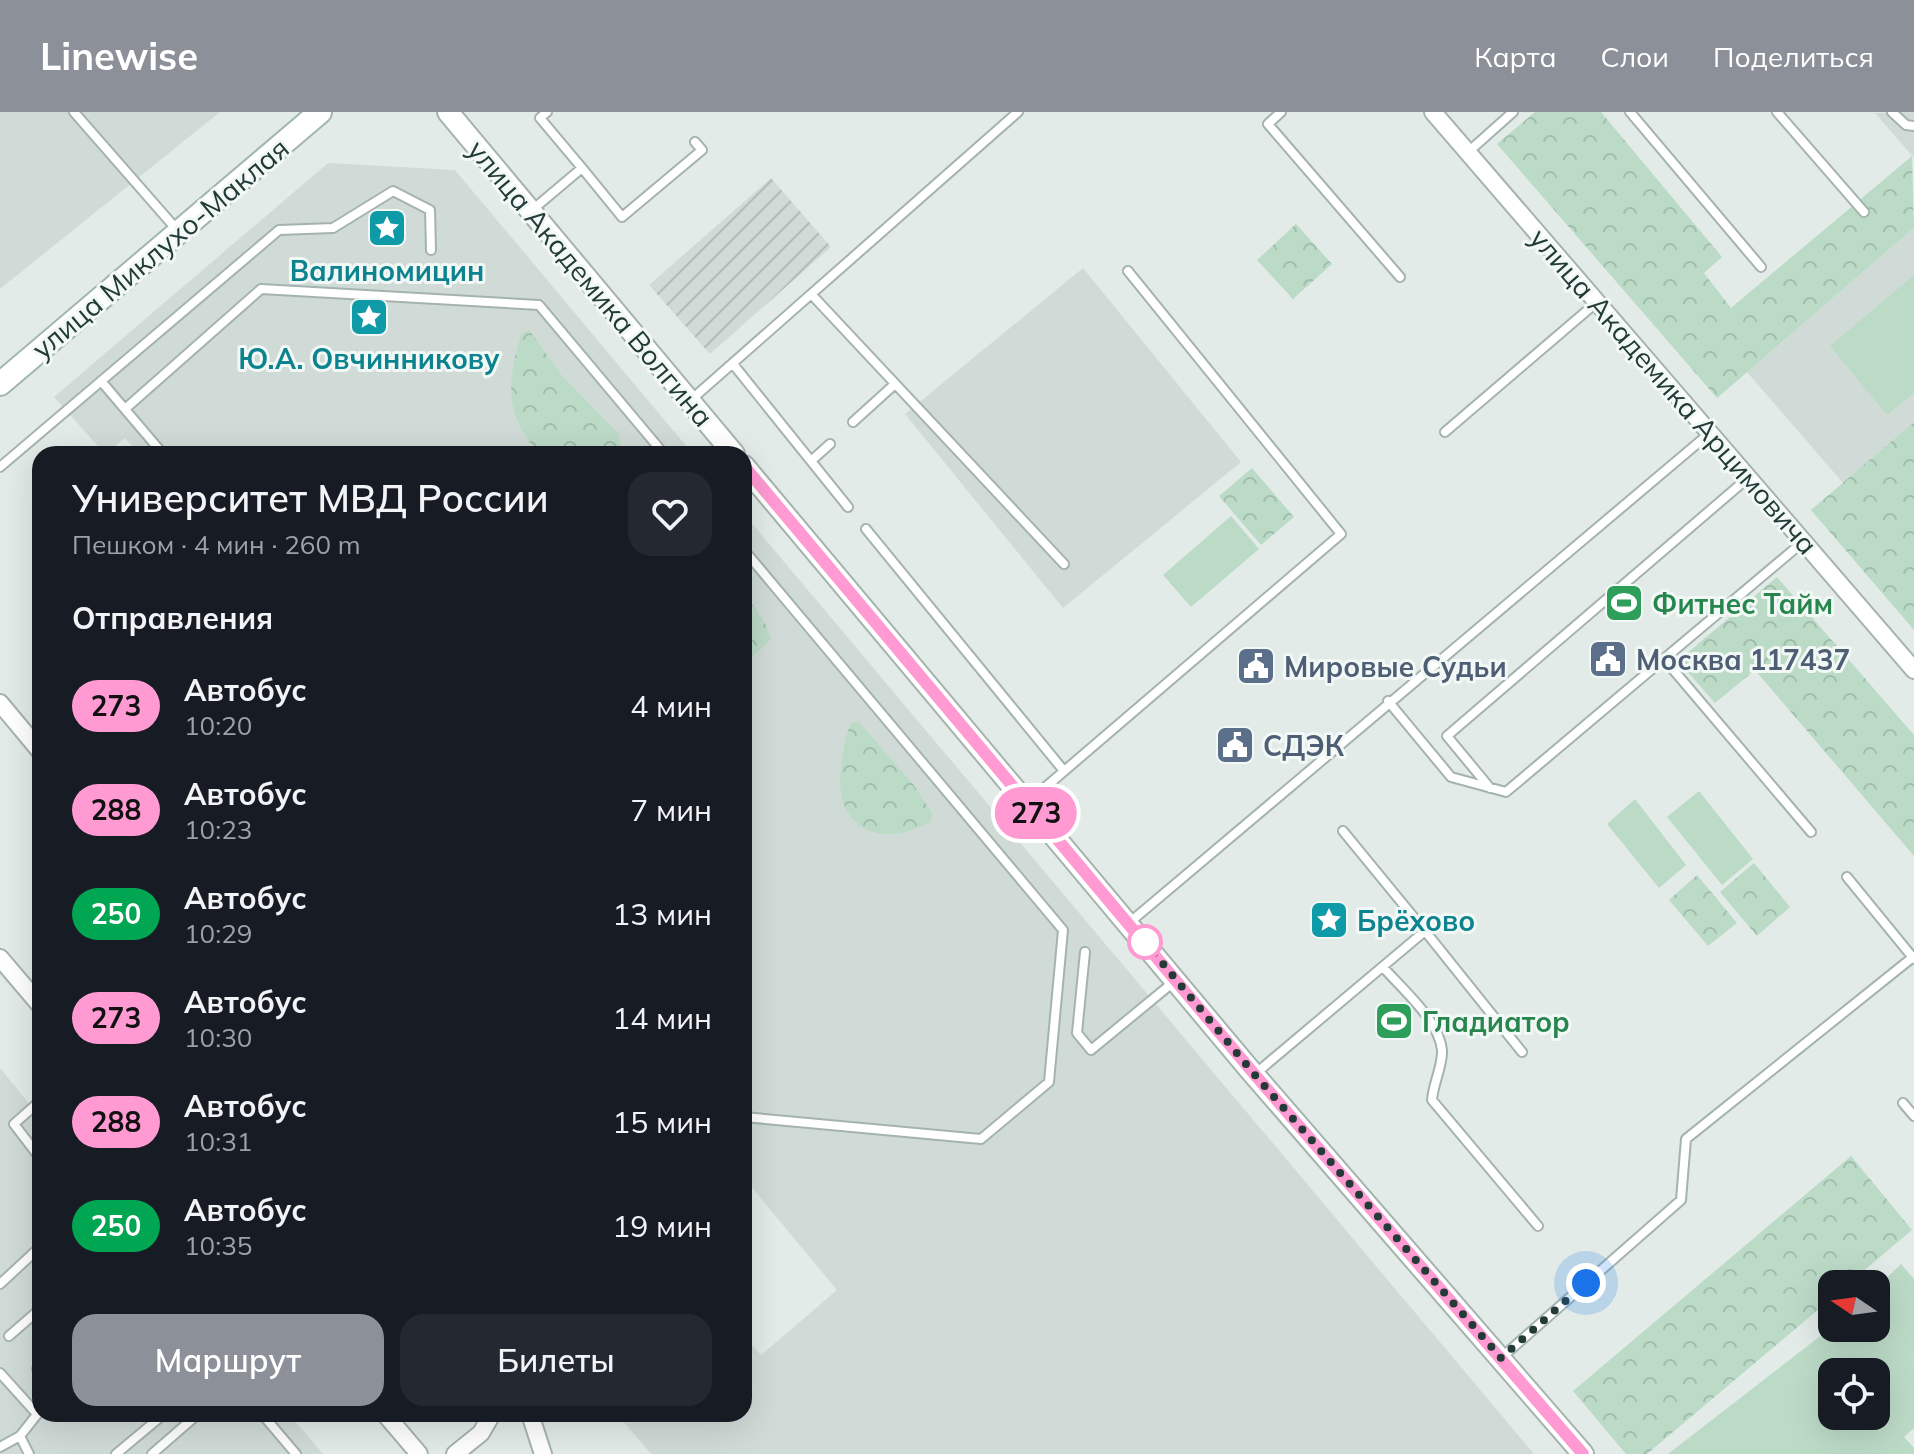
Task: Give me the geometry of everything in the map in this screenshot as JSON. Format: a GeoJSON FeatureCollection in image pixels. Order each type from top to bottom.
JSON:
{"type":"FeatureCollection","features":[{"type":"Feature","properties":{"kind":"main road","name":"улица Миклухо-Маклая"},"geometry":{"type":"LineString","coordinates":[[0,384],[320,112]]}},
{"type":"Feature","properties":{"kind":"street","name":"улица Академика Волгина"},"geometry":{"type":"LineString","coordinates":[[448,112],[727,446]]}},
{"type":"Feature","properties":{"kind":"street","name":"улица Академика Арцимовича"},"geometry":{"type":"LineString","coordinates":[[1433,112],[1750,476],[1914,670]]}},
{"type":"Feature","properties":{"kind":"street"},"geometry":{"type":"LineString","coordinates":[[752,475],[1255,1075],[1583,1454]]}},
{"type":"Feature","properties":{"kind":"street"},"geometry":{"type":"LineString","coordinates":[[0,703],[32,741]]}},
{"type":"Feature","properties":{"kind":"street"},"geometry":{"type":"LineString","coordinates":[[0,958],[32,996]]}},
{"type":"Feature","properties":{"kind":"street"},"geometry":{"type":"LineString","coordinates":[[392,1422],[419,1454]]}},
{"type":"Feature","properties":{"kind":"street"},"geometry":{"type":"LineString","coordinates":[[455,1454],[481,1433],[487,1422]]}},
{"type":"Feature","properties":{"kind":"street"},"geometry":{"type":"LineString","coordinates":[[533,1422],[543,1454]]}},
{"type":"Feature","properties":{"kind":"lane"},"geometry":{"type":"LineString","coordinates":[[74,112],[178,232]]}},
{"type":"Feature","properties":{"kind":"lane"},"geometry":{"type":"LineString","coordinates":[[547,112],[540,118],[622,217],[702,150],[695,142]]}},
{"type":"Feature","properties":{"kind":"lane"},"geometry":{"type":"LineString","coordinates":[[689,401],[1018,112]]}},
{"type":"Feature","properties":{"kind":"lane"},"geometry":{"type":"LineString","coordinates":[[1281,112],[1268,124],[1400,277]]}},
{"type":"Feature","properties":{"kind":"lane"},"geometry":{"type":"LineString","coordinates":[[1467,153],[1513,112]]}},
{"type":"Feature","properties":{"kind":"lane"},"geometry":{"type":"LineString","coordinates":[[1630,112],[1761,267]]}},
{"type":"Feature","properties":{"kind":"lane"},"geometry":{"type":"LineString","coordinates":[[1777,112],[1864,212]]}},
{"type":"Feature","properties":{"kind":"lane"},"geometry":{"type":"LineString","coordinates":[[1892,112],[1906,125],[1914,126]]}},
{"type":"Feature","properties":{"kind":"lane"},"geometry":{"type":"LineString","coordinates":[[530,211],[582,168]]}},
{"type":"Feature","properties":{"kind":"lane"},"geometry":{"type":"LineString","coordinates":[[0,467],[279,230],[333,228],[393,191],[430,210],[431,250]]}},
{"type":"Feature","properties":{"kind":"lane"},"geometry":{"type":"LineString","coordinates":[[1028,803],[1341,534],[1128,271]]}},
{"type":"Feature","properties":{"kind":"lane"},"geometry":{"type":"LineString","coordinates":[[125,409],[261,289],[539,305],[657,446]]}},
{"type":"Feature","properties":{"kind":"lane"},"geometry":{"type":"LineString","coordinates":[[812,295],[1064,564]]}},
{"type":"Feature","properties":{"kind":"lane"},"geometry":{"type":"LineString","coordinates":[[1445,432],[1597,301]]}},
{"type":"Feature","properties":{"kind":"lane"},"geometry":{"type":"LineString","coordinates":[[733,364],[848,507]]}},
{"type":"Feature","properties":{"kind":"lane"},"geometry":{"type":"LineString","coordinates":[[101,381],[156,446]]}},
{"type":"Feature","properties":{"kind":"lane"},"geometry":{"type":"LineString","coordinates":[[853,422],[895,384]]}},
{"type":"Feature","properties":{"kind":"lane"},"geometry":{"type":"LineString","coordinates":[[1129,923],[1388,701],[1712,432]]}},
{"type":"Feature","properties":{"kind":"lane"},"geometry":{"type":"LineString","coordinates":[[811,461],[830,444]]}},
{"type":"Feature","properties":{"kind":"lane"},"geometry":{"type":"LineString","coordinates":[[1490,788],[1447,736],[1750,476]]}},
{"type":"Feature","properties":{"kind":"lane"},"geometry":{"type":"LineString","coordinates":[[866,529],[1064,771]]}},
{"type":"Feature","properties":{"kind":"lane"},"geometry":{"type":"LineString","coordinates":[[1388,701],[1451,777],[1506,792],[1804,541]]}},
{"type":"Feature","properties":{"kind":"lane"},"geometry":{"type":"LineString","coordinates":[[752,560],[1063,930],[1049,1082],[981,1139],[752,1118]]}},
{"type":"Feature","properties":{"kind":"lane"},"geometry":{"type":"LineString","coordinates":[[1665,660],[1811,832]]}},
{"type":"Feature","properties":{"kind":"lane"},"geometry":{"type":"LineString","coordinates":[[1343,831],[1522,1052]]}},
{"type":"Feature","properties":{"kind":"lane"},"geometry":{"type":"LineString","coordinates":[[1501,1358],[1681,1200],[1686,1139],[1913,958],[1847,877]]}},
{"type":"Feature","properties":{"kind":"lane"},"geometry":{"type":"LineString","coordinates":[[1255,1075],[1425,931]]}},
{"type":"Feature","properties":{"kind":"lane"},"geometry":{"type":"LineString","coordinates":[[1085,952],[1077,1033],[1091,1050],[1176,980]]}},
{"type":"Feature","properties":{"kind":"lane"},"geometry":{"type":"LineString","coordinates":[[1383,967],[1439,1033],[1442,1053],[1433,1078],[1432,1100],[1538,1226]]}},
{"type":"Feature","properties":{"kind":"lane"},"geometry":{"type":"LineString","coordinates":[[1903,1103],[1914,1116]]}},
{"type":"Feature","properties":{"kind":"lane"},"geometry":{"type":"LineString","coordinates":[[32,1108],[14,1124],[32,1148]]}},
{"type":"Feature","properties":{"kind":"lane"},"geometry":{"type":"LineString","coordinates":[[0,1284],[32,1254]]}},
{"type":"Feature","properties":{"kind":"lane"},"geometry":{"type":"LineString","coordinates":[[9,1336],[32,1316]]}},
{"type":"Feature","properties":{"kind":"lane"},"geometry":{"type":"LineString","coordinates":[[0,1373],[32,1407]]}},
{"type":"Feature","properties":{"kind":"lane"},"geometry":{"type":"LineString","coordinates":[[0,1447],[20,1436],[32,1421]]}},
{"type":"Feature","properties":{"kind":"lane"},"geometry":{"type":"LineString","coordinates":[[116,1454],[154,1422]]}},
{"type":"Feature","properties":{"kind":"lane"},"geometry":{"type":"LineString","coordinates":[[152,1454],[189,1422]]}},
{"type":"Feature","properties":{"kind":"lane"},"geometry":{"type":"LineString","coordinates":[[269,1422],[296,1454]]}},
{"type":"Feature","properties":{"kind":"lane"},"geometry":{"type":"LineString","coordinates":[[20,1436],[29,1454]]}},
{"type":"Feature","properties":{"kind":"shaded area"},"geometry":{"type":"Polygon","coordinates":[[[0,112],[220,112],[0,289],[0,112]]]}},
{"type":"Feature","properties":{"kind":"shaded area"},"geometry":{"type":"Polygon","coordinates":[[[1914,112],[1914,158],[1875,113],[1914,112]]]}},
{"type":"Feature","properties":{"kind":"shaded area"},"geometry":{"type":"Polygon","coordinates":[[[328,163],[455,170],[686,446],[132,446],[125,438],[115,446],[98,446],[54,397],[328,163]]]}},
{"type":"Feature","properties":{"kind":"shaded area"},"geometry":{"type":"Polygon","coordinates":[[[771,178],[831,247],[710,354],[649,285],[771,178]]]}},
{"type":"Feature","properties":{"kind":"shaded area"},"geometry":{"type":"Polygon","coordinates":[[[1914,228],[1914,422],[1843,483],[1747,372],[1914,228]]]}},
{"type":"Feature","properties":{"kind":"shaded area"},"geometry":{"type":"Polygon","coordinates":[[[1083,268],[1241,462],[1063,608],[905,414],[1083,268]]]}},
{"type":"Feature","properties":{"kind":"shaded area"},"geometry":{"type":"Polygon","coordinates":[[[752,524],[1534,1454],[651,1454],[624,1422],[752,1422],[752,1345],[761,1355],[837,1290],[752,1188],[752,524]]]}},
{"type":"Feature","properties":{"kind":"shaded area"},"geometry":{"type":"Polygon","coordinates":[[[0,1068],[32,1107],[32,1422],[296,1422],[323,1454],[0,1454],[0,1068]]]}},
{"type":"Feature","properties":{"kind":"green space"},"geometry":{"type":"Polygon","coordinates":[[[1535,112],[1601,112],[1722,257],[1704,273],[1731,308],[1912,156],[1914,228],[1717,398],[1497,144],[1535,112]]]}},
{"type":"Feature","properties":{"kind":"green space"},"geometry":{"type":"Polygon","coordinates":[[[1296,224],[1332,264],[1293,299],[1257,260],[1296,224]]]}},
{"type":"Feature","properties":{"kind":"green space"},"geometry":{"type":"Polygon","coordinates":[[[1914,275],[1914,393],[1887,415],[1830,346],[1914,275]]]}},
{"type":"Feature","properties":{"kind":"green space"},"geometry":{"type":"Polygon","coordinates":[[[529,330],[562,376],[619,434],[621,446],[532,446],[519,424],[512,397],[513,368],[521,334],[529,330]]]}},
{"type":"Feature","properties":{"kind":"green space"},"geometry":{"type":"Polygon","coordinates":[[[1914,422],[1914,630],[1811,510],[1914,422]]]}},
{"type":"Feature","properties":{"kind":"green space"},"geometry":{"type":"Polygon","coordinates":[[[1252,468],[1294,517],[1261,545],[1219,496],[1252,468]]]}},
{"type":"Feature","properties":{"kind":"green space"},"geometry":{"type":"Polygon","coordinates":[[[1231,516],[1259,549],[1191,607],[1163,575],[1231,516]]]}},
{"type":"Feature","properties":{"kind":"green space"},"geometry":{"type":"Polygon","coordinates":[[[1777,577],[1914,735],[1914,856],[1755,670],[1715,703],[1678,661],[1777,577]]]}},
{"type":"Feature","properties":{"kind":"green space"},"geometry":{"type":"Polygon","coordinates":[[[752,604],[765,623],[771,639],[752,657],[752,604]]]}},
{"type":"Feature","properties":{"kind":"green space"},"geometry":{"type":"Polygon","coordinates":[[[852,722],[859,722],[913,784],[933,815],[929,823],[903,833],[880,834],[858,825],[851,817],[845,807],[840,783],[844,746],[852,722]]]}},
{"type":"Feature","properties":{"kind":"green space"},"geometry":{"type":"Polygon","coordinates":[[[1699,791],[1753,859],[1722,885],[1667,817],[1699,791]]]}},
{"type":"Feature","properties":{"kind":"green space"},"geometry":{"type":"Polygon","coordinates":[[[1635,799],[1686,865],[1659,888],[1607,824],[1635,799]]]}},
{"type":"Feature","properties":{"kind":"green space"},"geometry":{"type":"Polygon","coordinates":[[[1754,863],[1790,907],[1757,936],[1720,892],[1754,863]]]}},
{"type":"Feature","properties":{"kind":"green space"},"geometry":{"type":"Polygon","coordinates":[[[1697,875],[1737,923],[1708,946],[1669,900],[1697,875]]]}},
{"type":"Feature","properties":{"kind":"green space"},"geometry":{"type":"Polygon","coordinates":[[[1851,1156],[1912,1230],[1865,1270],[1818,1270],[1818,1310],[1647,1454],[1626,1454],[1573,1391],[1851,1156]]]}},
{"type":"Feature","properties":{"kind":"green space"},"geometry":{"type":"Polygon","coordinates":[[[1901,1264],[1914,1279],[1914,1428],[1904,1437],[1914,1448],[1914,1454],[1668,1454],[1818,1338],[1818,1342],[1890,1342],[1890,1275],[1901,1264]]]}},
{"type":"Feature","properties":{"kind":"bus line","name":"273"},"geometry":{"type":"LineString","coordinates":[[752,475],[1255,1075],[1583,1454]]}},
{"type":"Feature","properties":{"kind":"place","name":"Валиномицин"},"geometry":{"type":"Point","coordinates":[387,228]}},
{"type":"Feature","properties":{"kind":"place","name":"Ю.А. Овчинникову"},"geometry":{"type":"Point","coordinates":[369,317]}},
{"type":"Feature","properties":{"kind":"place","name":"Фитнес Тайм"},"geometry":{"type":"Point","coordinates":[1624,603]}},
{"type":"Feature","properties":{"kind":"place","name":"Москва 117437"},"geometry":{"type":"Point","coordinates":[1608,659]}},
{"type":"Feature","properties":{"kind":"place","name":"Мировые Судьи"},"geometry":{"type":"Point","coordinates":[1256,666]}},
{"type":"Feature","properties":{"kind":"place","name":"СДЭК"},"geometry":{"type":"Point","coordinates":[1235,745]}},
{"type":"Feature","properties":{"kind":"place","name":"Брёхово"},"geometry":{"type":"Point","coordinates":[1329,920]}},
{"type":"Feature","properties":{"kind":"place","name":"Гладиатор"},"geometry":{"type":"Point","coordinates":[1394,1021]}},
{"type":"Feature","properties":{"kind":"route"},"geometry":{"type":"LineString","coordinates":[[1145,942],[1255,1075],[1501,1358],[1586,1283]]}}]}
